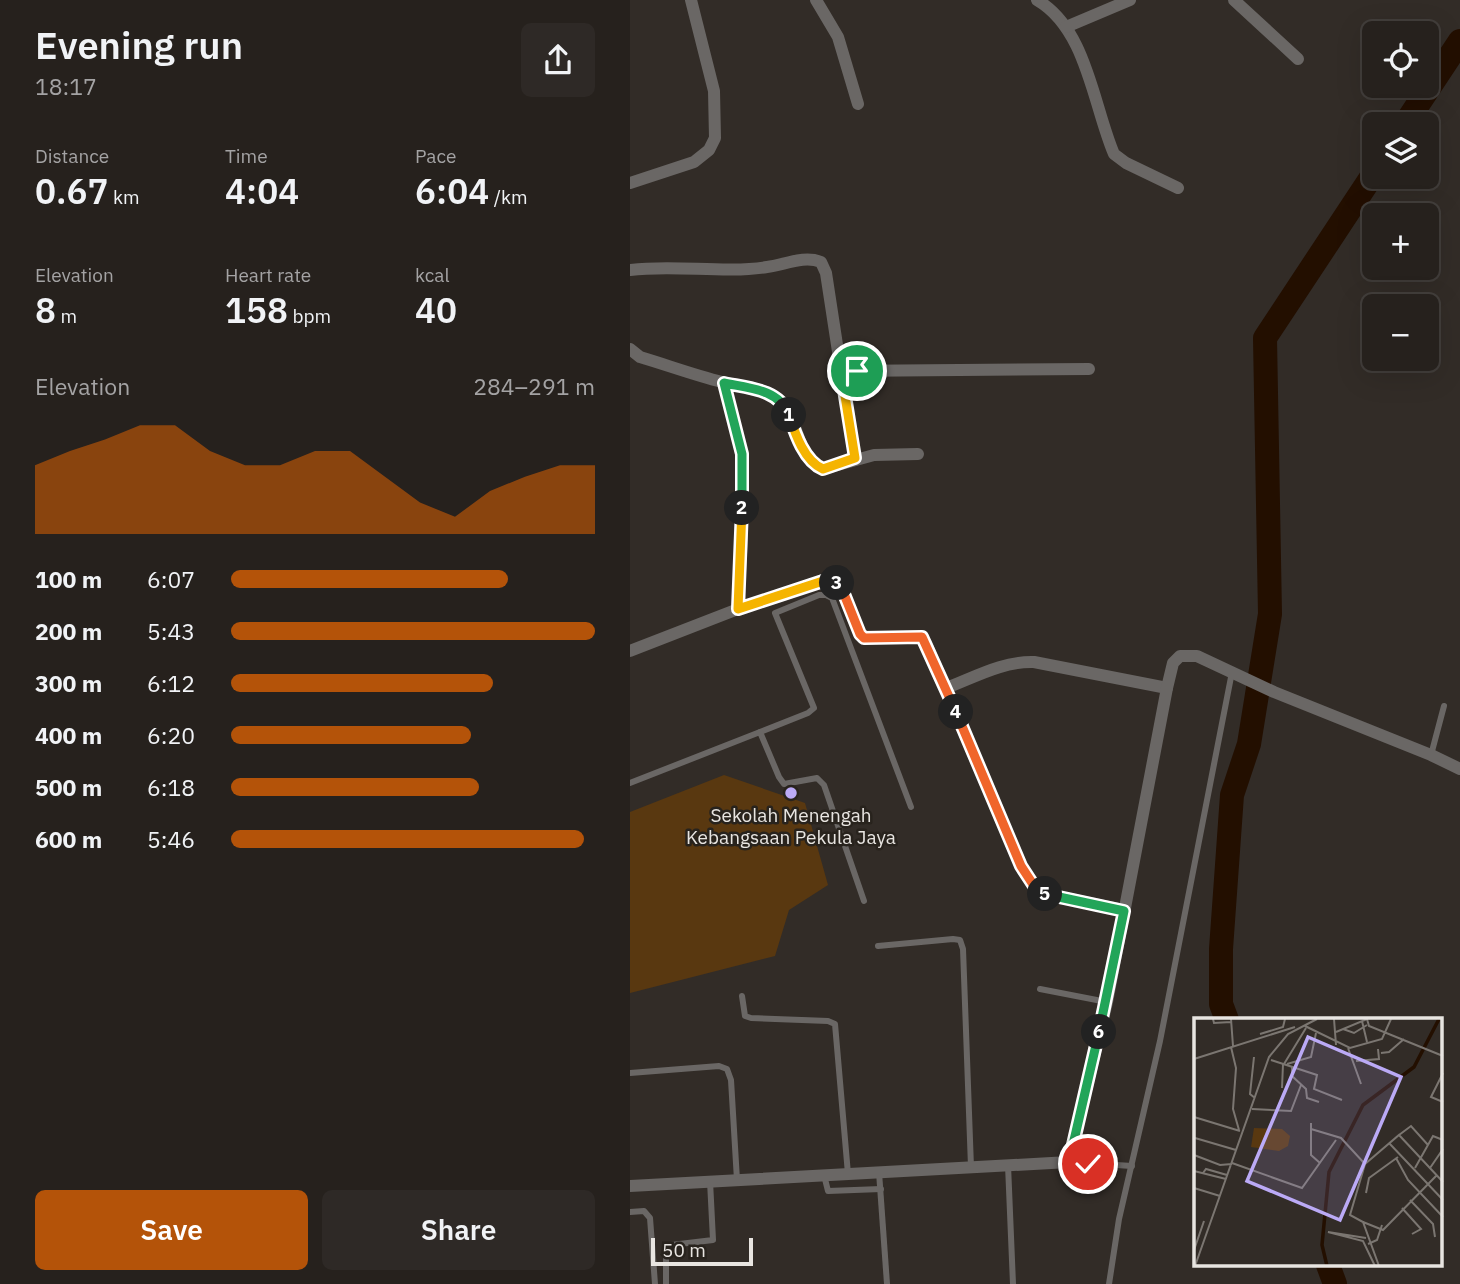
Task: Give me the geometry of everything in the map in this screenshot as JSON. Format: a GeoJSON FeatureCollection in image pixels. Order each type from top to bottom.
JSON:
{"type":"FeatureCollection","features":[{"type":"Feature","properties":{"kind":"street"},"geometry":{"type":"LineString","coordinates":[[630,183],[694,162],[709,150],[715,138],[714,91],[691,0]]}},
{"type":"Feature","properties":{"kind":"street"},"geometry":{"type":"LineString","coordinates":[[816,0],[838,37],[858,104]]}},
{"type":"Feature","properties":{"kind":"street"},"geometry":{"type":"LineString","coordinates":[[1037,0],[1059,17],[1066,27],[1080,55],[1114,154],[1126,163],[1178,188]]}},
{"type":"Feature","properties":{"kind":"street"},"geometry":{"type":"LineString","coordinates":[[1066,27],[1130,0]]}},
{"type":"Feature","properties":{"kind":"street"},"geometry":{"type":"LineString","coordinates":[[1234,0],[1298,59]]}},
{"type":"Feature","properties":{"kind":"street"},"geometry":{"type":"LineString","coordinates":[[630,270],[738,270],[804,259],[821,262],[826,273],[855,458]]}},
{"type":"Feature","properties":{"kind":"street"},"geometry":{"type":"LineString","coordinates":[[630,349],[640,357],[724,383],[765,392],[777,398],[788,410],[793,427],[815,466],[823,469],[855,458],[918,454]]}},
{"type":"Feature","properties":{"kind":"street"},"geometry":{"type":"LineString","coordinates":[[841,371],[1089,369]]}},
{"type":"Feature","properties":{"kind":"street"},"geometry":{"type":"LineString","coordinates":[[630,651],[738,609],[742,536],[742,454],[724,383]]}},
{"type":"Feature","properties":{"kind":"street"},"geometry":{"type":"LineString","coordinates":[[926,643],[1021,866],[1036,889],[1045,894],[1124,911]]}},
{"type":"Feature","properties":{"kind":"street"},"geometry":{"type":"LineString","coordinates":[[630,1186],[1069,1162],[1107,1002],[1167,688],[1173,663],[1181,656],[1197,656],[1274,692],[1460,769]]}},
{"type":"Feature","properties":{"kind":"street"},"geometry":{"type":"LineString","coordinates":[[946,688],[1017,662],[1167,688]]}},
{"type":"Feature","properties":{"kind":"lane"},"geometry":{"type":"LineString","coordinates":[[738,609],[823,581],[831,581],[840,584],[864,638],[915,635],[922,637],[926,643]]}},
{"type":"Feature","properties":{"kind":"lane"},"geometry":{"type":"LineString","coordinates":[[630,783],[808,713],[814,708],[775,613],[819,595],[826,595],[832,598],[911,807]]}},
{"type":"Feature","properties":{"kind":"lane"},"geometry":{"type":"LineString","coordinates":[[1109,1284],[1119,1219],[1160,1041],[1232,673]]}},
{"type":"Feature","properties":{"kind":"lane"},"geometry":{"type":"LineString","coordinates":[[1431,755],[1444,706]]}},
{"type":"Feature","properties":{"kind":"lane"},"geometry":{"type":"LineString","coordinates":[[760,732],[784,784],[817,778],[824,785],[864,901]]}},
{"type":"Feature","properties":{"kind":"lane"},"geometry":{"type":"LineString","coordinates":[[878,946],[960,940],[963,949],[971,1167]]}},
{"type":"Feature","properties":{"kind":"lane"},"geometry":{"type":"LineString","coordinates":[[1040,989],[1107,1002]]}},
{"type":"Feature","properties":{"kind":"lane"},"geometry":{"type":"LineString","coordinates":[[742,996],[745,1016],[751,1018],[828,1021],[835,1024],[848,1174]]}},
{"type":"Feature","properties":{"kind":"lane"},"geometry":{"type":"LineString","coordinates":[[630,1073],[719,1066],[727,1069],[731,1080],[737,1180]]}},
{"type":"Feature","properties":{"kind":"lane"},"geometry":{"type":"LineString","coordinates":[[1069,1162],[1132,1166]]}},
{"type":"Feature","properties":{"kind":"lane"},"geometry":{"type":"LineString","coordinates":[[1008,1165],[1013,1284]]}},
{"type":"Feature","properties":{"kind":"lane"},"geometry":{"type":"LineString","coordinates":[[879,1172],[887,1284]]}},
{"type":"Feature","properties":{"kind":"lane"},"geometry":{"type":"LineString","coordinates":[[824,1175],[828,1191],[881,1189]]}},
{"type":"Feature","properties":{"kind":"lane"},"geometry":{"type":"LineString","coordinates":[[666,1284],[666,1248],[671,1245],[713,1240],[710,1181]]}},
{"type":"Feature","properties":{"kind":"lane"},"geometry":{"type":"LineString","coordinates":[[630,1212],[644,1211],[650,1218],[654,1284]]}},
{"type":"Feature","properties":{"kind":"shaded area"},"geometry":{"type":"Polygon","coordinates":[[[724,775],[805,803],[828,885],[789,910],[775,956],[630,993],[630,812],[724,775]]]}},
{"type":"Feature","properties":{"kind":"waterway"},"geometry":{"type":"LineString","coordinates":[[1413,112],[1460,41]]}},
{"type":"Feature","properties":{"kind":"waterway"},"geometry":{"type":"LineString","coordinates":[[1226,1018],[1221,1004],[1221,949],[1232,795],[1249,744],[1270,614],[1265,338],[1363,189]]}},
{"type":"Feature","properties":{"kind":"waterway"},"geometry":{"type":"LineString","coordinates":[[1328,1266],[1335,1284]]}},
{"type":"Feature","properties":{"kind":"place","name":"Sekolah Menengah Kebangsaan Pekula Jaya"},"geometry":{"type":"Point","coordinates":[791,793]}},
{"type":"Feature","properties":{"kind":"route"},"geometry":{"type":"LineString","coordinates":[[857,371],[841,371],[855,458],[823,469],[815,466],[809,458],[793,427],[788,410],[777,398],[765,392],[724,383],[740,438],[743,468],[738,609],[823,581],[831,581],[840,584],[864,638],[915,635],[922,637],[1029,881],[1045,894],[1124,911],[1107,1002],[1069,1162],[1088,1164]]}}]}
